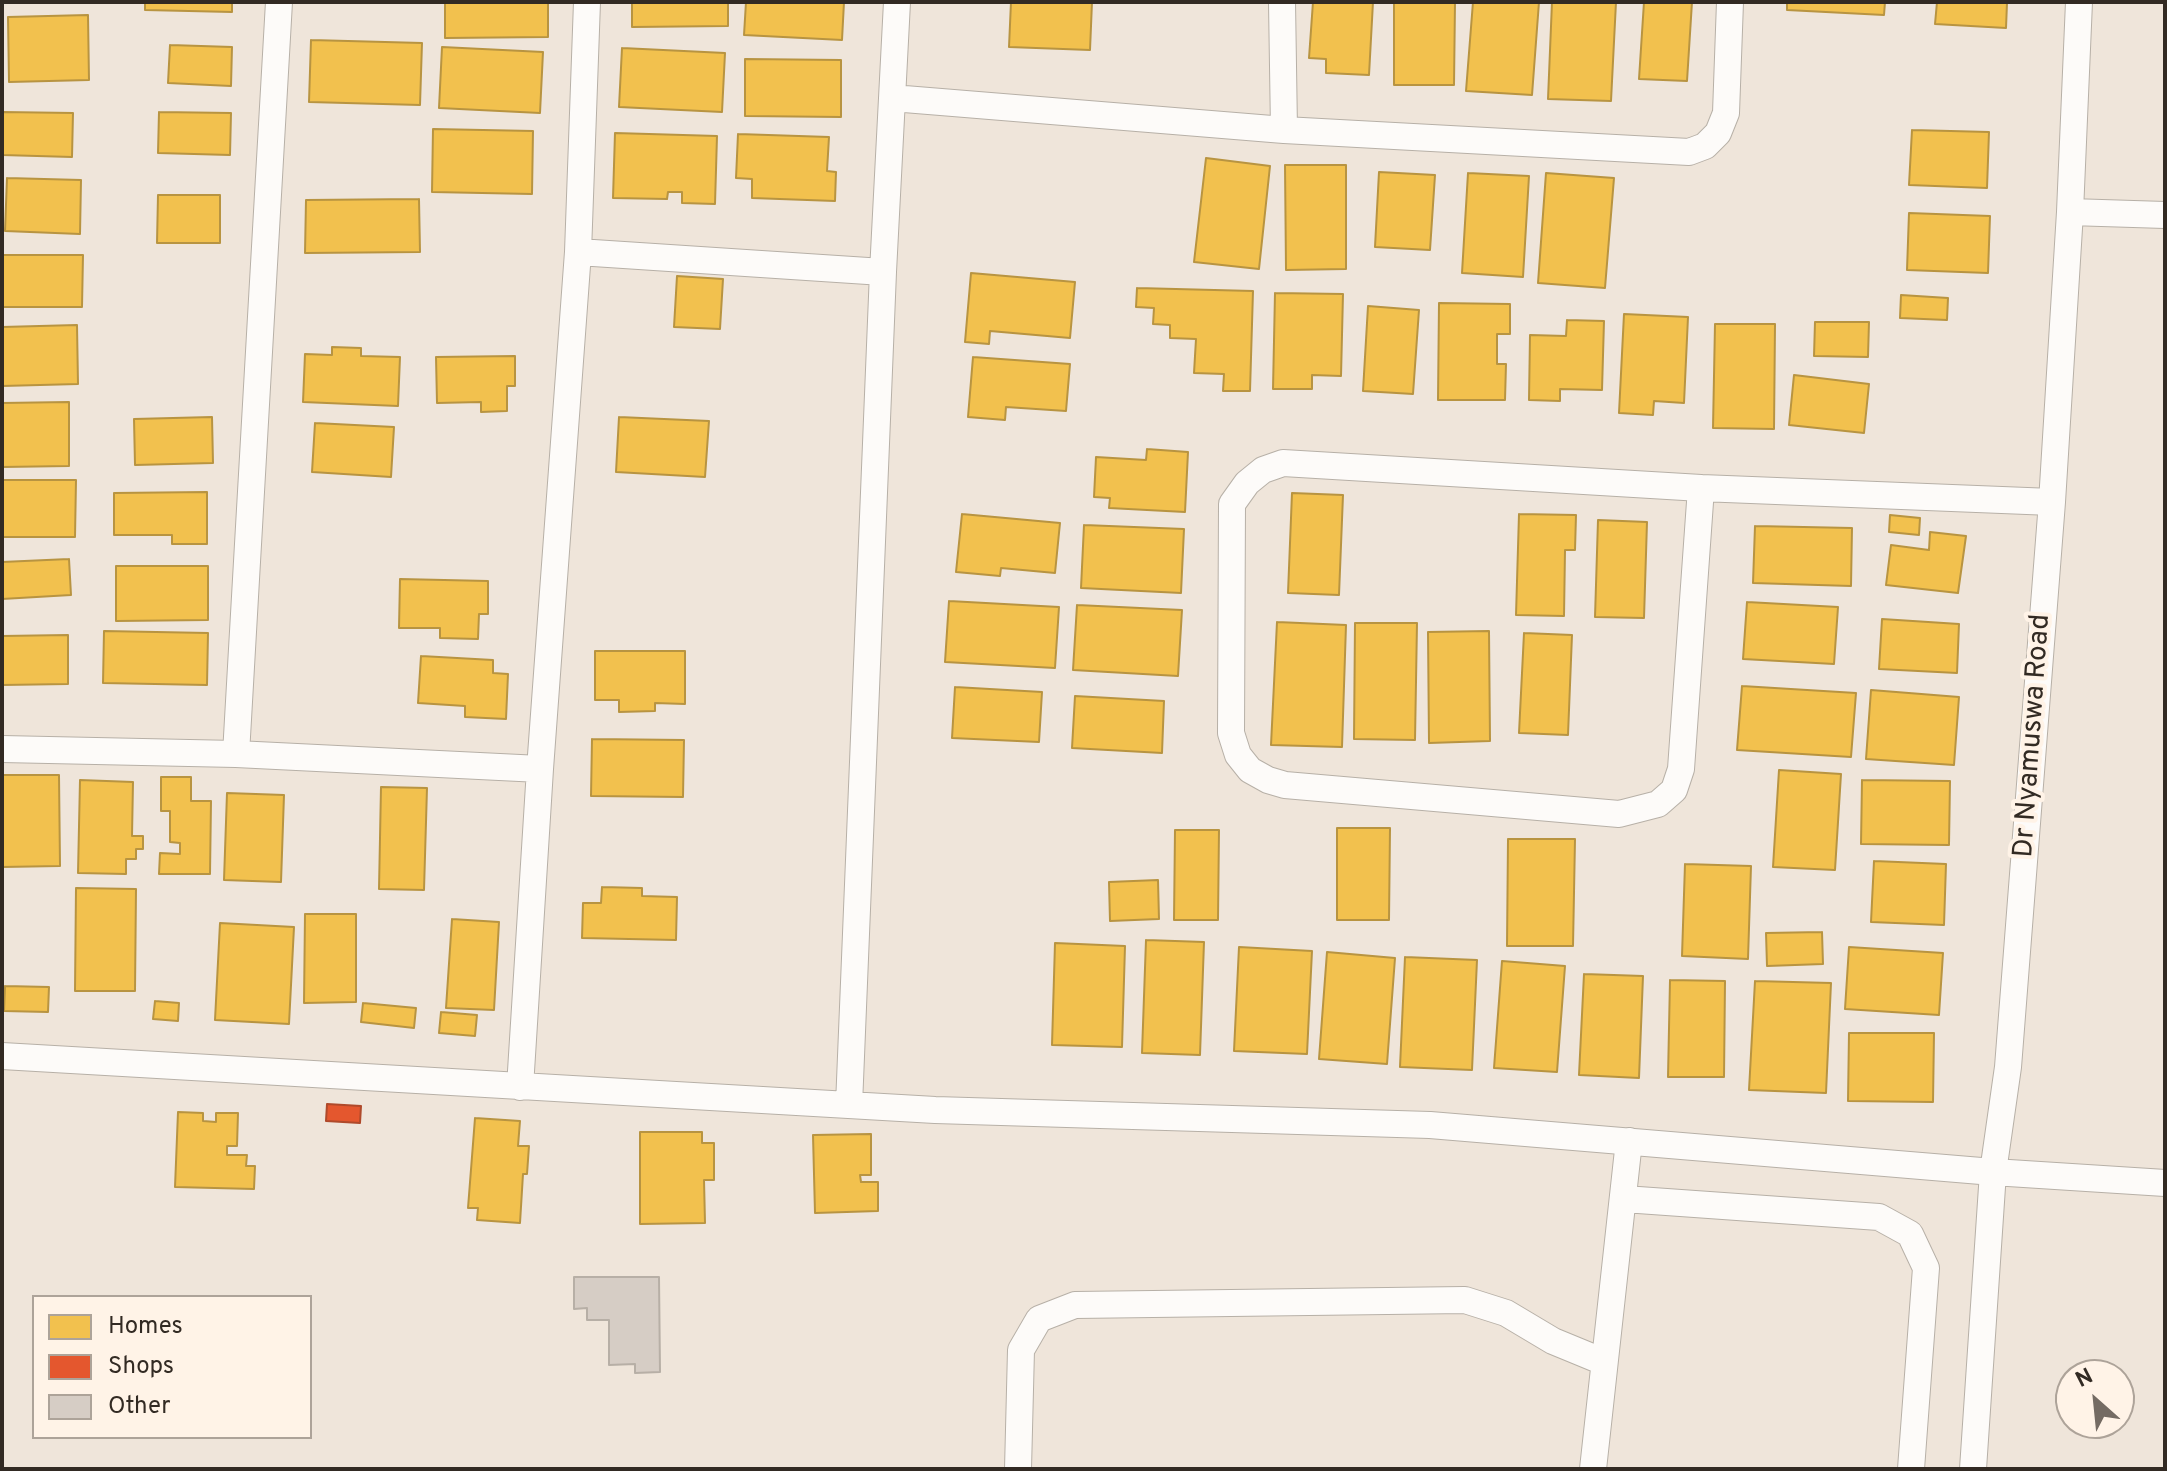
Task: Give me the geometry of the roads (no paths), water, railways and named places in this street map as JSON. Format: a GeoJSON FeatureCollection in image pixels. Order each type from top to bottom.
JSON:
{"type":"FeatureCollection","features":[{"type":"Feature","properties":{"kind":"street"},"geometry":{"type":"LineString","coordinates":[[236,754],[279,2]]}},
{"type":"Feature","properties":{"kind":"street"},"geometry":{"type":"LineString","coordinates":[[520,1087],[578,252],[587,2]]}},
{"type":"Feature","properties":{"kind":"street"},"geometry":{"type":"LineString","coordinates":[[849,1105],[897,2]]}},
{"type":"Feature","properties":{"kind":"street"},"geometry":{"type":"LineString","coordinates":[[1282,2],[1284,130]]}},
{"type":"Feature","properties":{"kind":"street"},"geometry":{"type":"LineString","coordinates":[[892,98],[1284,130],[1689,152],[1705,146],[1718,133],[1726,113],[1730,2]]}},
{"type":"Feature","properties":{"kind":"street","name":"Dr Nyamuswa Road"},"geometry":{"type":"LineString","coordinates":[[1973,1469],[1993,1172],[2010,1052],[2052,502],[2079,2]]}},
{"type":"Feature","properties":{"kind":"street"},"geometry":{"type":"LineString","coordinates":[[2070,212],[2165,215]]}},
{"type":"Feature","properties":{"kind":"street"},"geometry":{"type":"LineString","coordinates":[[578,252],[883,272]]}},
{"type":"Feature","properties":{"kind":"street"},"geometry":{"type":"LineString","coordinates":[[1701,488],[1681,769],[1674,790],[1658,804],[1619,814],[1285,785],[1250,770],[1238,755],[1231,733],[1232,504],[1247,483],[1263,470],[1283,463],[1701,488],[2052,502]]}},
{"type":"Feature","properties":{"kind":"street"},"geometry":{"type":"LineString","coordinates":[[2,749],[236,754],[540,769]]}},
{"type":"Feature","properties":{"kind":"street"},"geometry":{"type":"LineString","coordinates":[[2,1056],[935,1110],[1430,1125],[1993,1172],[2165,1183]]}},
{"type":"Feature","properties":{"kind":"street"},"geometry":{"type":"LineString","coordinates":[[1593,1469],[1629,1141]]}},
{"type":"Feature","properties":{"kind":"street"},"geometry":{"type":"LineString","coordinates":[[1624,1199],[1879,1217],[1910,1234],[1926,1268],[1911,1469]]}},
{"type":"Feature","properties":{"kind":"street"},"geometry":{"type":"LineString","coordinates":[[1018,1469],[1021,1350],[1039,1319],[1075,1305],[1465,1300],[1506,1313],[1553,1341],[1604,1362]]}}]}
